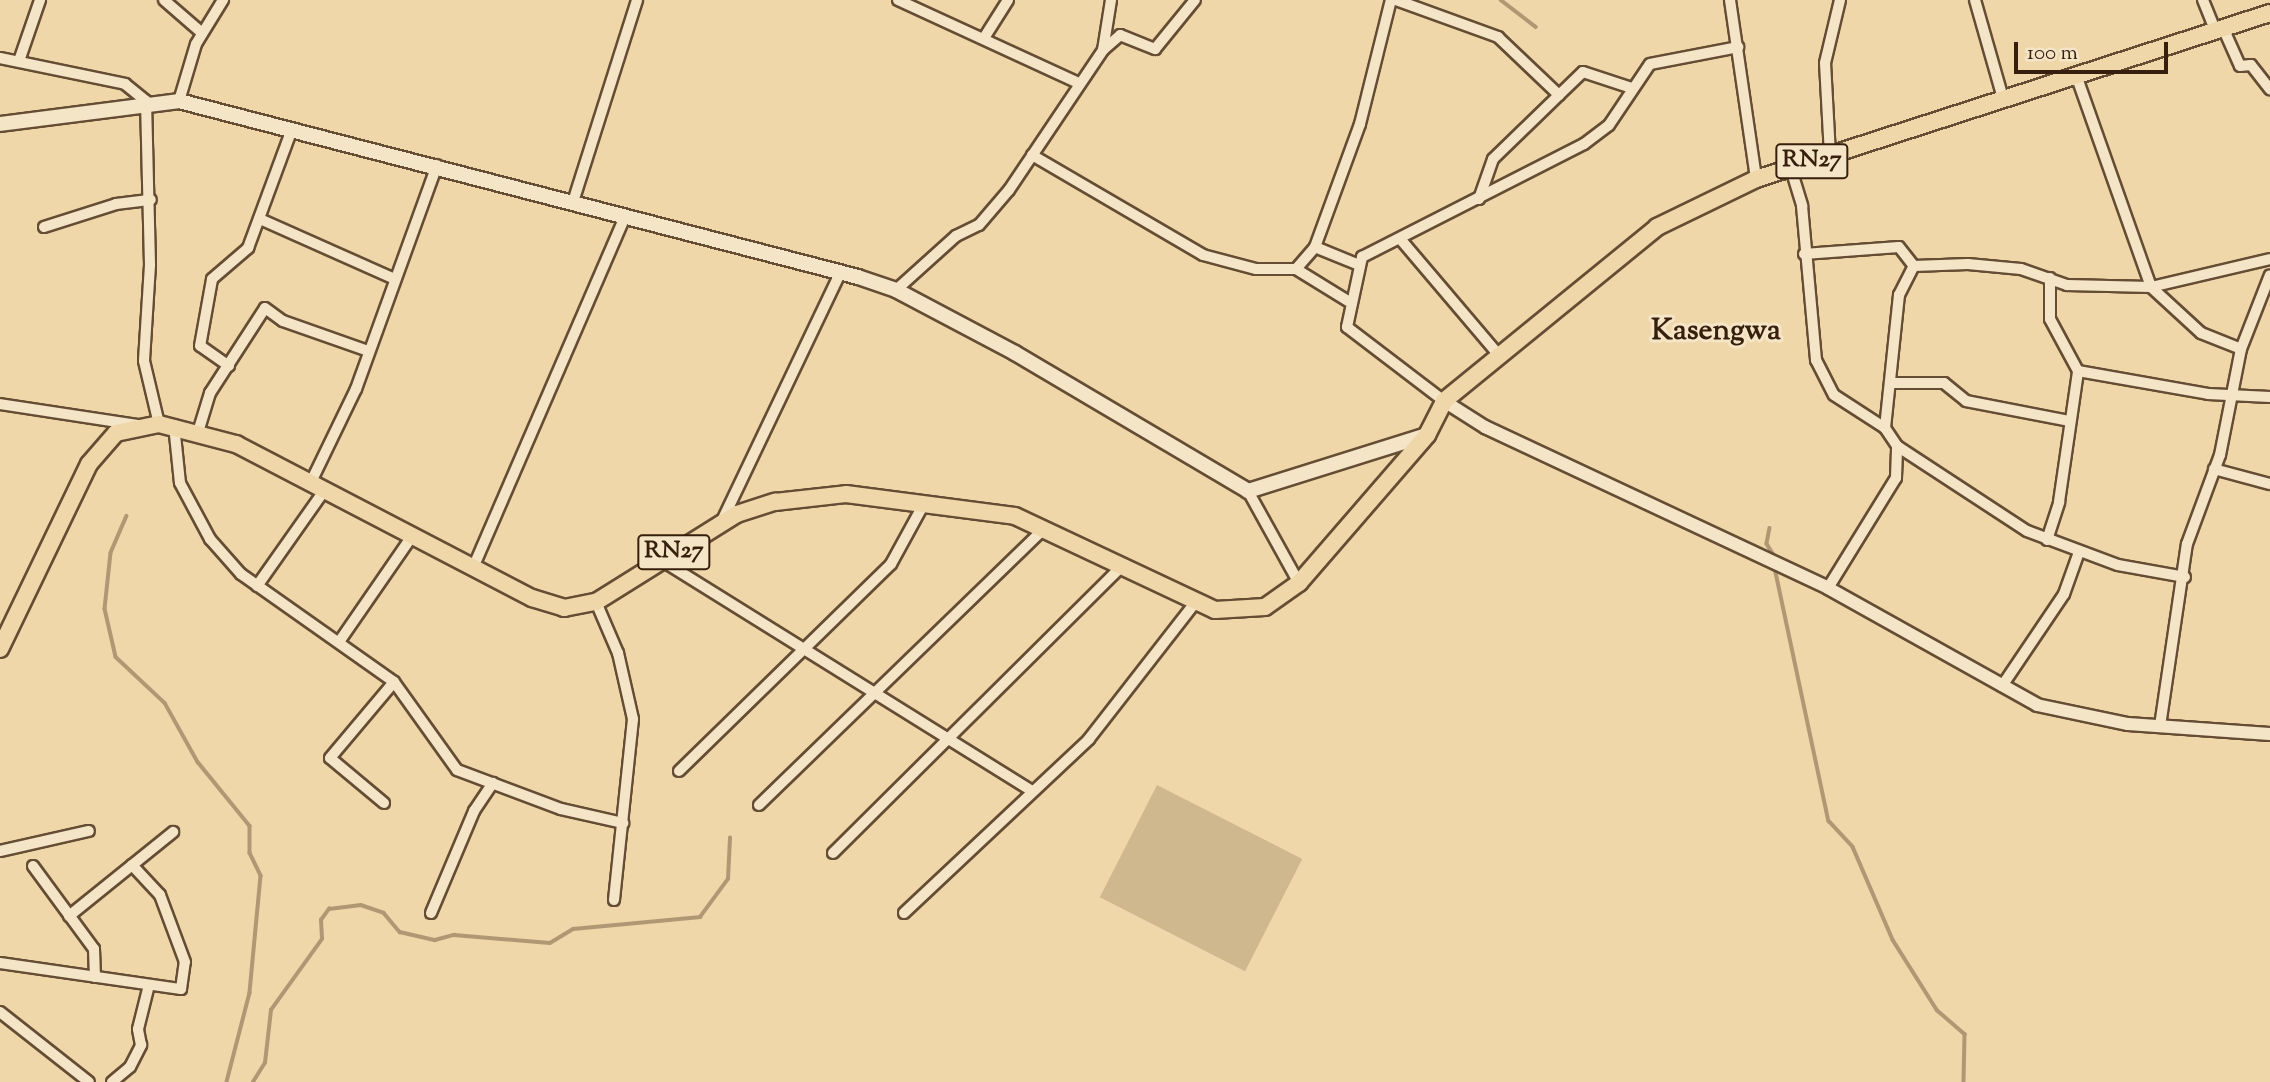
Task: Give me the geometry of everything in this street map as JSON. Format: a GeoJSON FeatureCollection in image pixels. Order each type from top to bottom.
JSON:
{"type":"FeatureCollection","features":[{"type":"Feature","properties":{"kind":"main road","name":"RN27"},"geometry":{"type":"LineString","coordinates":[[0,649],[89,464],[116,433],[137,425],[166,424],[199,429],[473,568],[564,608],[596,602],[721,523],[787,500],[846,494],[926,501],[1015,516],[1046,528],[1195,603],[1241,613],[1265,607],[1299,583],[1427,435],[1444,401],[1496,352],[1657,227],[1756,179],[2270,13]]}},
{"type":"Feature","properties":{"kind":"main road"},"geometry":{"type":"LineString","coordinates":[[0,124],[146,101],[179,102],[437,165],[840,273],[896,290],[1248,491],[1427,435]]}},
{"type":"Feature","properties":{"kind":"street"},"geometry":{"type":"LineString","coordinates":[[19,61],[40,0]]}},
{"type":"Feature","properties":{"kind":"street"},"geometry":{"type":"LineString","coordinates":[[164,0],[201,32]]}},
{"type":"Feature","properties":{"kind":"street"},"geometry":{"type":"LineString","coordinates":[[179,102],[201,32],[223,0]]}},
{"type":"Feature","properties":{"kind":"street"},"geometry":{"type":"LineString","coordinates":[[573,202],[638,0]]}},
{"type":"Feature","properties":{"kind":"street"},"geometry":{"type":"LineString","coordinates":[[898,0],[1076,82]]}},
{"type":"Feature","properties":{"kind":"street"},"geometry":{"type":"LineString","coordinates":[[984,38],[1008,0]]}},
{"type":"Feature","properties":{"kind":"street"},"geometry":{"type":"LineString","coordinates":[[1103,50],[1111,0]]}},
{"type":"Feature","properties":{"kind":"street"},"geometry":{"type":"LineString","coordinates":[[896,290],[956,236],[979,225],[1032,155],[1076,82],[1103,50],[1120,35],[1155,49],[1195,0]]}},
{"type":"Feature","properties":{"kind":"street"},"geometry":{"type":"LineString","coordinates":[[1296,269],[1315,247],[1363,116],[1393,0],[1498,37],[1559,95]]}},
{"type":"Feature","properties":{"kind":"street"},"geometry":{"type":"LineString","coordinates":[[1730,0],[1756,179]]}},
{"type":"Feature","properties":{"kind":"street"},"geometry":{"type":"LineString","coordinates":[[1830,155],[1825,63],[1840,0]]}},
{"type":"Feature","properties":{"kind":"street"},"geometry":{"type":"LineString","coordinates":[[1975,0],[2003,98]]}},
{"type":"Feature","properties":{"kind":"street"},"geometry":{"type":"LineString","coordinates":[[2203,0],[2240,65],[2251,65],[2270,89]]}},
{"type":"Feature","properties":{"kind":"street"},"geometry":{"type":"LineString","coordinates":[[1738,47],[1650,64],[1609,125],[1584,145],[1402,241],[1369,253],[1359,265],[1361,280],[1348,301],[1347,327],[1353,334],[1400,362],[1444,401],[1485,427],[1828,588],[2002,686],[2066,716],[2270,734]]}},
{"type":"Feature","properties":{"kind":"street"},"geometry":{"type":"LineString","coordinates":[[0,58],[125,84],[146,101],[151,200],[144,360],[189,505],[210,539],[257,586],[394,682],[457,770],[622,823]]}},
{"type":"Feature","properties":{"kind":"street"},"geometry":{"type":"LineString","coordinates":[[1479,199],[1493,159],[1583,72],[1632,88]]}},
{"type":"Feature","properties":{"kind":"street"},"geometry":{"type":"LineString","coordinates":[[2077,75],[2151,287],[2201,333],[2241,349]]}},
{"type":"Feature","properties":{"kind":"street"},"geometry":{"type":"LineString","coordinates":[[229,366],[200,346],[212,279],[247,248],[292,129]]}},
{"type":"Feature","properties":{"kind":"street"},"geometry":{"type":"LineString","coordinates":[[1032,155],[1203,255],[1256,269],[1296,269],[1348,301]]}},
{"type":"Feature","properties":{"kind":"street"},"geometry":{"type":"LineString","coordinates":[[257,586],[317,487],[437,165]]}},
{"type":"Feature","properties":{"kind":"street"},"geometry":{"type":"LineString","coordinates":[[1791,169],[1802,206],[1804,254],[1816,360],[1834,395],[1885,428],[1897,446],[2047,540],[2154,575],[2185,578]]}},
{"type":"Feature","properties":{"kind":"street"},"geometry":{"type":"LineString","coordinates":[[44,227],[116,204],[151,200]]}},
{"type":"Feature","properties":{"kind":"street"},"geometry":{"type":"LineString","coordinates":[[473,568],[625,217]]}},
{"type":"Feature","properties":{"kind":"street"},"geometry":{"type":"LineString","coordinates":[[260,219],[395,279]]}},
{"type":"Feature","properties":{"kind":"street"},"geometry":{"type":"LineString","coordinates":[[1402,241],[1496,352]]}},
{"type":"Feature","properties":{"kind":"street"},"geometry":{"type":"LineString","coordinates":[[1315,247],[1359,265]]}},
{"type":"Feature","properties":{"kind":"street"},"geometry":{"type":"LineString","coordinates":[[1804,254],[1899,247],[1914,266]]}},
{"type":"Feature","properties":{"kind":"street"},"geometry":{"type":"LineString","coordinates":[[1914,266],[2021,269],[2067,285],[2151,287],[2270,259]]}},
{"type":"Feature","properties":{"kind":"street"},"geometry":{"type":"LineString","coordinates":[[1885,428],[1899,295],[1914,266]]}},
{"type":"Feature","properties":{"kind":"street"},"geometry":{"type":"LineString","coordinates":[[721,523],[840,273]]}},
{"type":"Feature","properties":{"kind":"street"},"geometry":{"type":"LineString","coordinates":[[2160,726],[2199,500],[2214,469],[2241,349],[2270,275]]}},
{"type":"Feature","properties":{"kind":"street"},"geometry":{"type":"LineString","coordinates":[[2047,540],[2078,371],[2050,319],[2050,278]]}},
{"type":"Feature","properties":{"kind":"street"},"geometry":{"type":"LineString","coordinates":[[199,429],[210,393],[265,308],[283,321],[368,351]]}},
{"type":"Feature","properties":{"kind":"street"},"geometry":{"type":"LineString","coordinates":[[2078,371],[2231,394],[2270,397]]}},
{"type":"Feature","properties":{"kind":"street"},"geometry":{"type":"LineString","coordinates":[[1891,383],[1944,383],[1966,401],[2070,421]]}},
{"type":"Feature","properties":{"kind":"street"},"geometry":{"type":"LineString","coordinates":[[0,404],[137,425]]}},
{"type":"Feature","properties":{"kind":"street"},"geometry":{"type":"LineString","coordinates":[[1828,588],[1896,478],[1897,446]]}},
{"type":"Feature","properties":{"kind":"street"},"geometry":{"type":"LineString","coordinates":[[2214,469],[2270,484]]}},
{"type":"Feature","properties":{"kind":"street"},"geometry":{"type":"LineString","coordinates":[[1248,491],[1299,583]]}},
{"type":"Feature","properties":{"kind":"street"},"geometry":{"type":"LineString","coordinates":[[679,771],[891,564],[926,501]]}},
{"type":"Feature","properties":{"kind":"street"},"geometry":{"type":"LineString","coordinates":[[759,805],[1046,528]]}},
{"type":"Feature","properties":{"kind":"street"},"geometry":{"type":"LineString","coordinates":[[339,642],[412,536]]}},
{"type":"Feature","properties":{"kind":"street"},"geometry":{"type":"LineString","coordinates":[[2002,686],[2064,594],[2079,552]]}},
{"type":"Feature","properties":{"kind":"street"},"geometry":{"type":"LineString","coordinates":[[661,560],[949,743],[1033,792]]}},
{"type":"Feature","properties":{"kind":"street"},"geometry":{"type":"LineString","coordinates":[[833,853],[949,743],[1122,566]]}},
{"type":"Feature","properties":{"kind":"street"},"geometry":{"type":"LineString","coordinates":[[596,602],[618,653],[634,719],[614,900]]}},
{"type":"Feature","properties":{"kind":"street"},"geometry":{"type":"LineString","coordinates":[[904,914],[1089,739],[1195,603]]}},
{"type":"Feature","properties":{"kind":"street"},"geometry":{"type":"LineString","coordinates":[[384,803],[330,758],[394,682]]}},
{"type":"Feature","properties":{"kind":"street"},"geometry":{"type":"LineString","coordinates":[[431,913],[474,811],[493,783]]}},
{"type":"Feature","properties":{"kind":"street"},"geometry":{"type":"LineString","coordinates":[[0,851],[89,831]]}},
{"type":"Feature","properties":{"kind":"street"},"geometry":{"type":"LineString","coordinates":[[69,916],[173,832]]}},
{"type":"Feature","properties":{"kind":"street"},"geometry":{"type":"LineString","coordinates":[[0,963],[181,989],[185,962],[160,895],[132,864]]}},
{"type":"Feature","properties":{"kind":"street"},"geometry":{"type":"LineString","coordinates":[[33,866],[94,949],[95,977]]}},
{"type":"Feature","properties":{"kind":"street"},"geometry":{"type":"LineString","coordinates":[[112,1082],[130,1067],[141,1045],[138,1029],[149,985]]}},
{"type":"Feature","properties":{"kind":"street"},"geometry":{"type":"LineString","coordinates":[[0,1012],[89,1082]]}},
{"type":"Feature","properties":{"kind":"shaded area"},"geometry":{"type":"Polygon","coordinates":[[[1157,785],[1302,859],[1245,971],[1100,897],[1157,785]]]}},
{"type":"Feature","properties":{"kind":"waterway"},"geometry":{"type":"LineString","coordinates":[[1501,0],[1536,27]]}},
{"type":"Feature","properties":{"kind":"waterway"},"geometry":{"type":"LineString","coordinates":[[127,516],[111,553],[105,609],[116,657],[165,703],[198,762],[250,826],[250,853],[261,876],[250,993],[227,1082]]}},
{"type":"Feature","properties":{"kind":"waterway"},"geometry":{"type":"LineString","coordinates":[[1770,528],[1767,544],[1774,555]]}},
{"type":"Feature","properties":{"kind":"waterway"},"geometry":{"type":"LineString","coordinates":[[1775,568],[1829,821],[1853,847],[1893,940],[1937,1010],[1965,1034],[1964,1082]]}},
{"type":"Feature","properties":{"kind":"waterway"},"geometry":{"type":"LineString","coordinates":[[253,1082],[265,1063],[271,1010],[322,939],[321,920],[329,909],[361,905],[384,913],[400,932],[435,940],[454,935],[550,943],[573,929],[700,917],[728,879],[730,838]]}},
{"type":"Feature","properties":{"kind":"district","name":"Kasengwa"},"geometry":{"type":"Point","coordinates":[1716,332]}}]}
